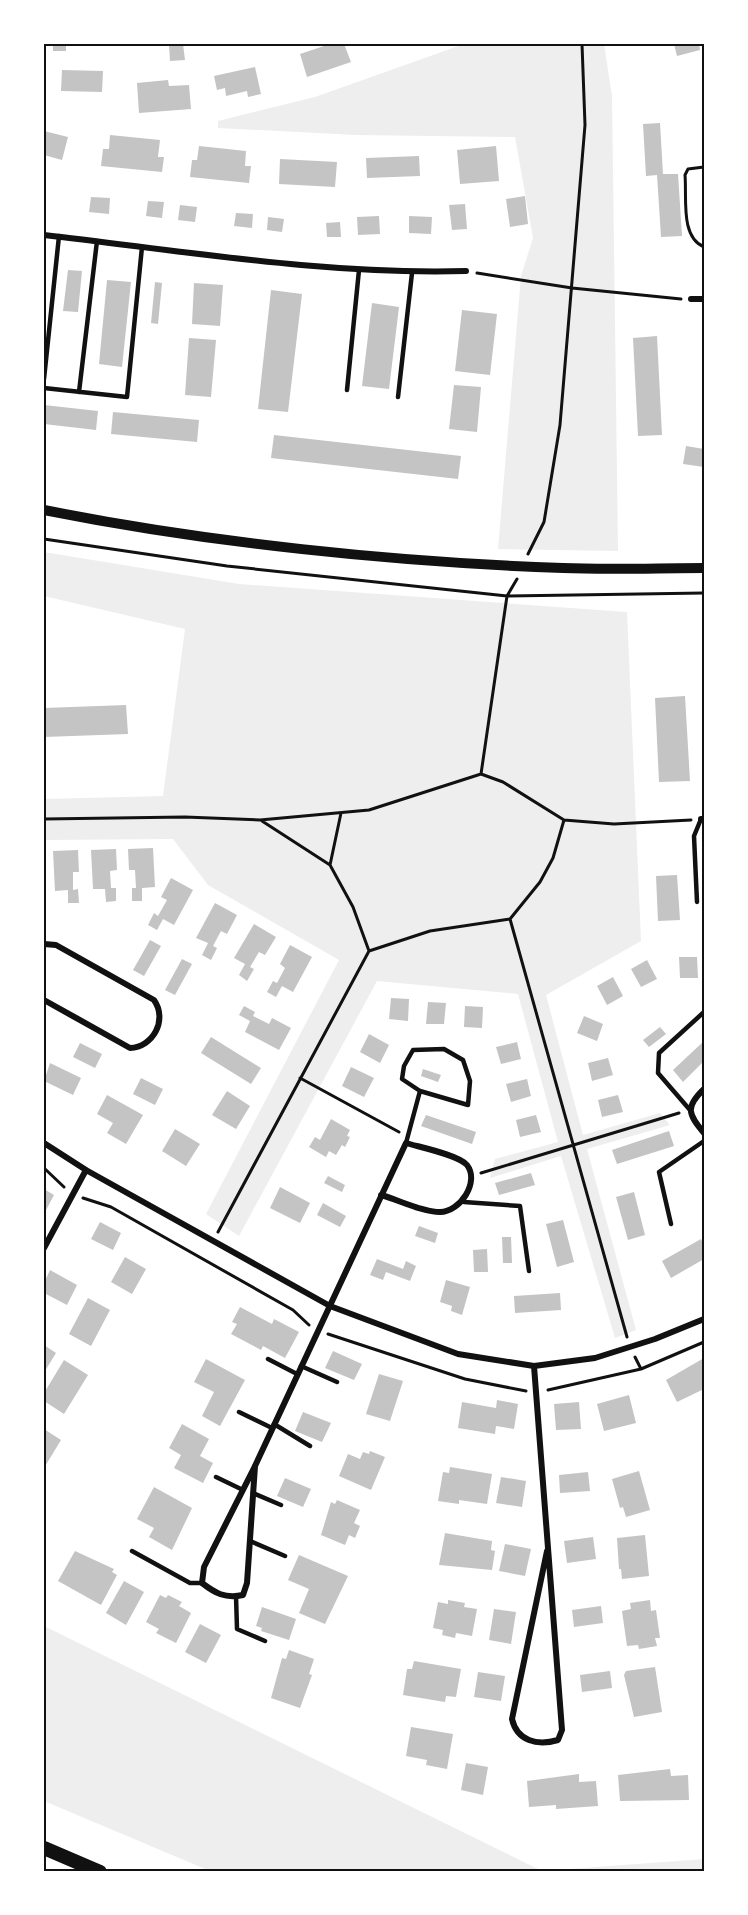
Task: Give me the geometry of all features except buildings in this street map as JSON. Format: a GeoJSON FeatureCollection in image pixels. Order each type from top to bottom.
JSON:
{"type":"FeatureCollection","features":[{"type":"Feature","properties":{"kind":"highway"},"geometry":{"type":"LineString","coordinates":[[44,1848],[100,1872]]}},
{"type":"Feature","properties":{"kind":"street"},"geometry":{"type":"LineString","coordinates":[[44,235],[359,270],[412,273],[466,272]]}},
{"type":"Feature","properties":{"kind":"street"},"geometry":{"type":"LineString","coordinates":[[691,300],[705,299]]}},
{"type":"Feature","properties":{"kind":"street"},"geometry":{"type":"LineString","coordinates":[[44,510],[230,540],[444,562],[525,566],[705,568]]}},
{"type":"Feature","properties":{"kind":"street"},"geometry":{"type":"LineString","coordinates":[[44,944],[56,945],[154,1000],[160,1009],[161,1019],[149,1041],[141,1047],[130,1048],[44,1000]]}},
{"type":"Feature","properties":{"kind":"street"},"geometry":{"type":"LineString","coordinates":[[705,1089],[693,1099],[690,1110],[692,1119],[705,1133]]}},
{"type":"Feature","properties":{"kind":"street"},"geometry":{"type":"LineString","coordinates":[[44,1143],[86,1170],[330,1305],[458,1354],[534,1366],[595,1358],[705,1319]]}},
{"type":"Feature","properties":{"kind":"street"},"geometry":{"type":"LineString","coordinates":[[255,1467],[247,1583],[243,1594],[230,1598],[213,1592],[201,1583],[204,1567],[255,1467],[297,1374],[381,1195],[406,1143],[457,1158],[467,1165],[471,1176],[464,1202],[452,1211],[437,1212],[381,1195]]}},
{"type":"Feature","properties":{"kind":"street"},"geometry":{"type":"LineString","coordinates":[[44,1248],[86,1170]]}},
{"type":"Feature","properties":{"kind":"street"},"geometry":{"type":"LineString","coordinates":[[534,1366],[562,1730],[558,1740],[548,1743],[524,1739],[515,1732],[512,1719],[547,1551]]}},
{"type":"Feature","properties":{"kind":"lane"},"geometry":{"type":"LineString","coordinates":[[44,379],[59,237]]}},
{"type":"Feature","properties":{"kind":"lane"},"geometry":{"type":"LineString","coordinates":[[79,392],[97,241]]}},
{"type":"Feature","properties":{"kind":"lane"},"geometry":{"type":"LineString","coordinates":[[44,388],[127,398],[142,247]]}},
{"type":"Feature","properties":{"kind":"lane"},"geometry":{"type":"LineString","coordinates":[[347,390],[359,270]]}},
{"type":"Feature","properties":{"kind":"lane"},"geometry":{"type":"LineString","coordinates":[[398,398],[412,273]]}},
{"type":"Feature","properties":{"kind":"lane"},"geometry":{"type":"LineString","coordinates":[[697,902],[694,836],[703,819]]}},
{"type":"Feature","properties":{"kind":"lane"},"geometry":{"type":"LineString","coordinates":[[690,1110],[658,1073],[659,1053],[705,1012]]}},
{"type":"Feature","properties":{"kind":"lane"},"geometry":{"type":"LineString","coordinates":[[413,1050],[444,1050],[463,1060],[470,1081],[468,1105],[420,1091],[402,1079],[404,1066],[413,1050]]}},
{"type":"Feature","properties":{"kind":"lane"},"geometry":{"type":"LineString","coordinates":[[406,1143],[420,1091]]}},
{"type":"Feature","properties":{"kind":"lane"},"geometry":{"type":"LineString","coordinates":[[671,1224],[659,1172],[705,1141]]}},
{"type":"Feature","properties":{"kind":"lane"},"geometry":{"type":"LineString","coordinates":[[464,1202],[520,1206],[529,1270]]}},
{"type":"Feature","properties":{"kind":"lane"},"geometry":{"type":"LineString","coordinates":[[268,1359],[297,1374]]}},
{"type":"Feature","properties":{"kind":"lane"},"geometry":{"type":"LineString","coordinates":[[301,1366],[337,1382]]}},
{"type":"Feature","properties":{"kind":"lane"},"geometry":{"type":"LineString","coordinates":[[239,1412],[273,1426],[310,1446]]}},
{"type":"Feature","properties":{"kind":"lane"},"geometry":{"type":"LineString","coordinates":[[216,1477],[243,1490]]}},
{"type":"Feature","properties":{"kind":"lane"},"geometry":{"type":"LineString","coordinates":[[253,1493],[281,1505]]}},
{"type":"Feature","properties":{"kind":"lane"},"geometry":{"type":"LineString","coordinates":[[250,1541],[285,1556]]}},
{"type":"Feature","properties":{"kind":"lane"},"geometry":{"type":"LineString","coordinates":[[132,1551],[190,1582],[201,1583]]}},
{"type":"Feature","properties":{"kind":"lane"},"geometry":{"type":"LineString","coordinates":[[236,1596],[237,1629],[265,1641]]}},
{"type":"Feature","properties":{"kind":"path"},"geometry":{"type":"LineString","coordinates":[[481,774],[507,596],[525,566],[531,545],[544,522],[551,491],[560,425],[585,124],[582,44]]}},
{"type":"Feature","properties":{"kind":"path"},"geometry":{"type":"LineString","coordinates":[[705,167],[688,169],[686,175],[689,234],[694,243],[705,247]]}},
{"type":"Feature","properties":{"kind":"path"},"geometry":{"type":"LineString","coordinates":[[466,272],[572,288],[691,300]]}},
{"type":"Feature","properties":{"kind":"path"},"geometry":{"type":"LineString","coordinates":[[44,539],[227,566],[507,596],[705,593]]}},
{"type":"Feature","properties":{"kind":"path"},"geometry":{"type":"LineString","coordinates":[[44,819],[186,817],[260,820],[341,813],[369,810],[481,774],[503,782],[564,820],[614,824],[703,819]]}},
{"type":"Feature","properties":{"kind":"path"},"geometry":{"type":"LineString","coordinates":[[330,865],[341,813]]}},
{"type":"Feature","properties":{"kind":"path"},"geometry":{"type":"LineString","coordinates":[[260,820],[330,865],[352,908],[369,951]]}},
{"type":"Feature","properties":{"kind":"path"},"geometry":{"type":"LineString","coordinates":[[203,1259],[369,951],[430,931],[510,920],[540,882],[553,858],[564,820]]}},
{"type":"Feature","properties":{"kind":"path"},"geometry":{"type":"LineString","coordinates":[[510,920],[623,1327],[641,1369]]}},
{"type":"Feature","properties":{"kind":"path"},"geometry":{"type":"LineString","coordinates":[[300,1078],[402,1134],[406,1143]]}},
{"type":"Feature","properties":{"kind":"path"},"geometry":{"type":"LineString","coordinates":[[471,1176],[690,1110]]}},
{"type":"Feature","properties":{"kind":"shaded area"},"geometry":{"type":"Polygon","coordinates":[[[464,44],[604,44],[612,96],[618,551],[498,549],[521,276],[533,238],[515,137],[356,135],[218,128],[218,121],[315,97],[464,44]]]}},
{"type":"Feature","properties":{"kind":"shaded area"},"geometry":{"type":"Polygon","coordinates":[[[44,552],[239,584],[627,612],[641,941],[546,995],[583,1135],[660,1113],[670,1125],[587,1149],[636,1330],[615,1338],[561,1156],[490,1178],[495,1159],[558,1142],[518,994],[377,981],[239,1236],[206,1214],[339,960],[208,885],[173,839],[44,840],[44,799],[163,796],[185,629],[44,596],[44,552]]]}},
{"type":"Feature","properties":{"kind":"shaded area"},"geometry":{"type":"Polygon","coordinates":[[[44,1626],[542,1871],[210,1871],[44,1801],[44,1626]]]}},
{"type":"Feature","properties":{"kind":"shaded area"},"geometry":{"type":"Polygon","coordinates":[[[704,1859],[704,1871],[543,1871],[704,1859]]]}}]}
